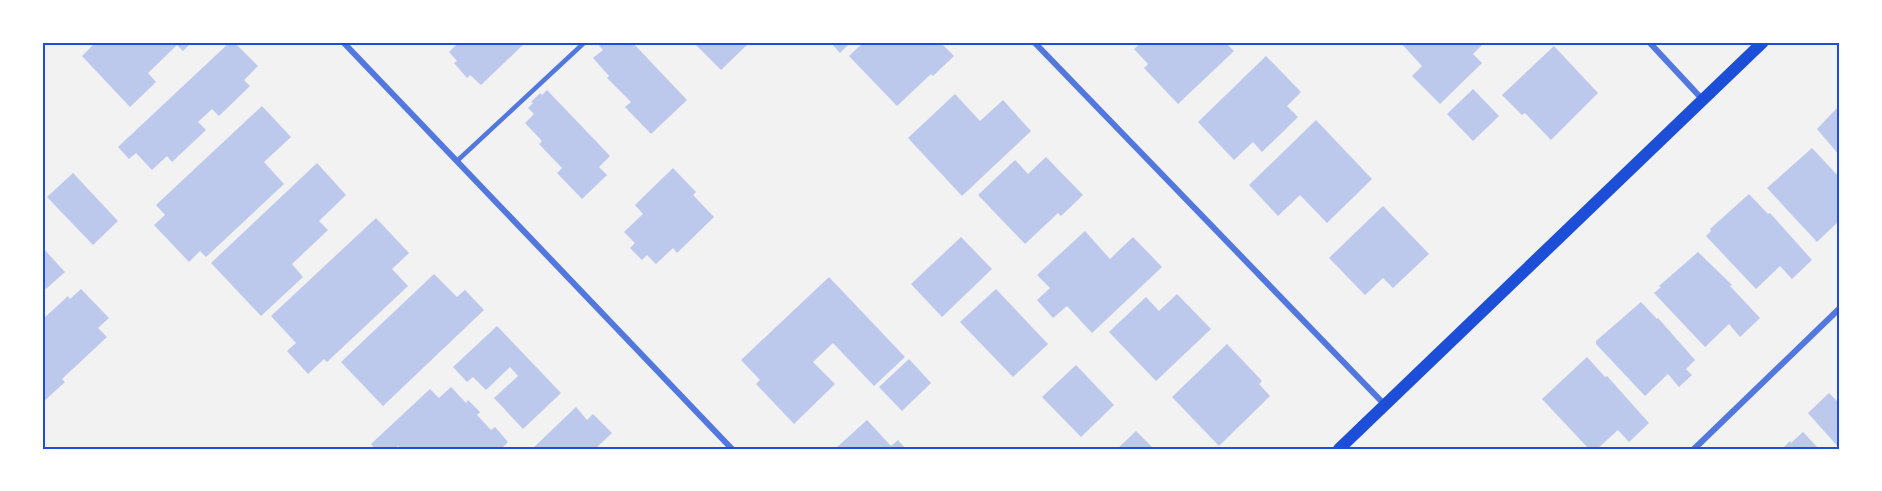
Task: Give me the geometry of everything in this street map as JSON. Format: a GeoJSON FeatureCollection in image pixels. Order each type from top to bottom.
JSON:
{"type":"FeatureCollection","features":[{"type":"Feature","properties":{"kind":"main road"},"geometry":{"type":"LineString","coordinates":[[1339,449],[1763,42]]}},
{"type":"Feature","properties":{"kind":"street"},"geometry":{"type":"LineString","coordinates":[[343,42],[732,449]]}},
{"type":"Feature","properties":{"kind":"street"},"geometry":{"type":"LineString","coordinates":[[1034,42],[1385,405]]}},
{"type":"Feature","properties":{"kind":"street"},"geometry":{"type":"LineString","coordinates":[[1649,42],[1703,99]]}},
{"type":"Feature","properties":{"kind":"street"},"geometry":{"type":"LineString","coordinates":[[1694,449],[1840,308]]}},
{"type":"Feature","properties":{"kind":"lane"},"geometry":{"type":"LineString","coordinates":[[457,161],[585,42]]}},
{"type":"Feature","properties":{"kind":"building"},"geometry":{"type":"Polygon","coordinates":[[[96,42],[192,42],[183,51],[177,45],[148,73],[156,82],[130,107],[82,56],[96,42]]]}},
{"type":"Feature","properties":{"kind":"building"},"geometry":{"type":"Polygon","coordinates":[[[230,42],[234,42],[258,66],[244,80],[250,86],[219,116],[212,109],[198,122],[206,130],[172,162],[167,156],[152,170],[136,153],[129,159],[118,147],[230,42]]]}},
{"type":"Feature","properties":{"kind":"building"},"geometry":{"type":"Polygon","coordinates":[[[459,42],[526,42],[481,85],[470,75],[467,78],[454,63],[457,61],[449,52],[459,42]]]}},
{"type":"Feature","properties":{"kind":"building"},"geometry":{"type":"Polygon","coordinates":[[[596,42],[632,42],[687,100],[651,134],[625,107],[631,102],[607,78],[609,76],[593,58],[603,50],[596,42]]]}},
{"type":"Feature","properties":{"kind":"building"},"geometry":{"type":"Polygon","coordinates":[[[693,42],[750,42],[721,70],[693,42]]]}},
{"type":"Feature","properties":{"kind":"building"},"geometry":{"type":"Polygon","coordinates":[[[830,42],[851,42],[840,53],[830,42]]]}},
{"type":"Feature","properties":{"kind":"building"},"geometry":{"type":"Polygon","coordinates":[[[864,42],[940,42],[954,56],[897,106],[849,56],[864,42]]]}},
{"type":"Feature","properties":{"kind":"building"},"geometry":{"type":"Polygon","coordinates":[[[1142,42],[1225,42],[1234,51],[1178,104],[1144,68],[1148,64],[1134,49],[1142,42]]]}},
{"type":"Feature","properties":{"kind":"building"},"geometry":{"type":"Polygon","coordinates":[[[1400,42],[1485,42],[1473,54],[1482,63],[1440,104],[1412,76],[1422,66],[1400,42]]]}},
{"type":"Feature","properties":{"kind":"building"},"geometry":{"type":"Polygon","coordinates":[[[1554,46],[1598,93],[1551,140],[1525,113],[1522,115],[1502,95],[1554,46]]]}},
{"type":"Feature","properties":{"kind":"building"},"geometry":{"type":"Polygon","coordinates":[[[1266,56],[1301,92],[1287,106],[1298,117],[1262,152],[1253,142],[1234,160],[1198,122],[1266,56]]]}},
{"type":"Feature","properties":{"kind":"building"},"geometry":{"type":"Polygon","coordinates":[[[1473,89],[1499,116],[1473,141],[1447,114],[1473,89]]]}},
{"type":"Feature","properties":{"kind":"building"},"geometry":{"type":"Polygon","coordinates":[[[547,90],[610,156],[599,167],[607,175],[582,199],[557,173],[562,168],[539,144],[542,141],[525,123],[534,114],[528,108],[533,103],[531,102],[547,90]]]}},
{"type":"Feature","properties":{"kind":"building"},"geometry":{"type":"Polygon","coordinates":[[[955,94],[980,121],[1003,100],[1031,131],[962,196],[908,138],[955,94]]]}},
{"type":"Feature","properties":{"kind":"building"},"geometry":{"type":"Polygon","coordinates":[[[1840,105],[1840,156],[1817,129],[1840,105]]]}},
{"type":"Feature","properties":{"kind":"building"},"geometry":{"type":"Polygon","coordinates":[[[262,106],[291,137],[264,162],[284,184],[206,257],[200,251],[189,262],[154,225],[165,215],[156,205],[262,106]]]}},
{"type":"Feature","properties":{"kind":"building"},"geometry":{"type":"Polygon","coordinates":[[[1316,120],[1372,179],[1327,223],[1300,195],[1278,216],[1249,185],[1316,120]]]}},
{"type":"Feature","properties":{"kind":"building"},"geometry":{"type":"Polygon","coordinates":[[[1812,148],[1840,178],[1840,220],[1817,242],[1767,188],[1812,148]]]}},
{"type":"Feature","properties":{"kind":"building"},"geometry":{"type":"Polygon","coordinates":[[[1046,157],[1083,195],[1061,216],[1058,213],[1025,244],[978,195],[1015,160],[1028,174],[1046,157]]]}},
{"type":"Feature","properties":{"kind":"building"},"geometry":{"type":"Polygon","coordinates":[[[317,163],[346,195],[319,221],[328,230],[292,264],[303,277],[261,316],[211,263],[317,163]]]}},
{"type":"Feature","properties":{"kind":"building"},"geometry":{"type":"Polygon","coordinates":[[[673,168],[696,192],[693,195],[714,217],[677,253],[673,248],[656,264],[647,255],[642,260],[630,248],[635,243],[624,232],[643,214],[635,205],[673,168]]]}},
{"type":"Feature","properties":{"kind":"building"},"geometry":{"type":"Polygon","coordinates":[[[73,173],[118,221],[93,245],[47,197],[73,173]]]}},
{"type":"Feature","properties":{"kind":"building"},"geometry":{"type":"Polygon","coordinates":[[[1749,194],[1768,214],[1770,213],[1812,260],[1792,279],[1780,266],[1756,289],[1706,236],[1711,231],[1710,229],[1749,194]]]}},
{"type":"Feature","properties":{"kind":"building"},"geometry":{"type":"Polygon","coordinates":[[[1383,206],[1429,254],[1393,288],[1383,278],[1365,295],[1329,258],[1383,206]]]}},
{"type":"Feature","properties":{"kind":"building"},"geometry":{"type":"Polygon","coordinates":[[[376,218],[409,253],[392,269],[408,286],[327,362],[324,359],[308,374],[287,351],[296,343],[271,316],[376,218]]]}},
{"type":"Feature","properties":{"kind":"building"},"geometry":{"type":"Polygon","coordinates":[[[1085,231],[1110,259],[1133,237],[1162,267],[1092,333],[1067,306],[1053,318],[1037,300],[1050,288],[1037,275],[1085,231]]]}},
{"type":"Feature","properties":{"kind":"building"},"geometry":{"type":"Polygon","coordinates":[[[961,237],[992,269],[942,317],[911,284],[961,237]]]}},
{"type":"Feature","properties":{"kind":"building"},"geometry":{"type":"Polygon","coordinates":[[[42,247],[65,272],[46,289],[44,287],[42,289],[42,247]]]}},
{"type":"Feature","properties":{"kind":"building"},"geometry":{"type":"Polygon","coordinates":[[[1698,252],[1732,285],[1730,286],[1760,318],[1740,337],[1729,324],[1705,347],[1654,293],[1698,252]]]}},
{"type":"Feature","properties":{"kind":"building"},"geometry":{"type":"Polygon","coordinates":[[[434,274],[457,297],[465,290],[484,310],[383,406],[341,362],[434,274]]]}},
{"type":"Feature","properties":{"kind":"building"},"geometry":{"type":"Polygon","coordinates":[[[829,277],[905,357],[874,386],[833,343],[813,362],[835,384],[794,424],[756,384],[760,380],[741,360],[829,277]]]}},
{"type":"Feature","properties":{"kind":"building"},"geometry":{"type":"Polygon","coordinates":[[[81,289],[109,318],[98,328],[107,337],[62,379],[65,382],[42,403],[42,320],[68,296],[70,299],[81,289]]]}},
{"type":"Feature","properties":{"kind":"building"},"geometry":{"type":"Polygon","coordinates":[[[996,289],[1048,344],[1013,377],[960,322],[996,289]]]}},
{"type":"Feature","properties":{"kind":"building"},"geometry":{"type":"Polygon","coordinates":[[[1177,294],[1211,329],[1156,381],[1109,332],[1146,297],[1159,311],[1177,294]]]}},
{"type":"Feature","properties":{"kind":"building"},"geometry":{"type":"Polygon","coordinates":[[[1641,302],[1695,360],[1686,369],[1692,375],[1679,387],[1668,374],[1645,396],[1596,344],[1596,341],[1641,302]]]}},
{"type":"Feature","properties":{"kind":"building"},"geometry":{"type":"Polygon","coordinates":[[[497,326],[561,393],[523,429],[494,398],[518,376],[510,367],[486,390],[473,377],[467,382],[453,367],[497,326]]]}},
{"type":"Feature","properties":{"kind":"building"},"geometry":{"type":"Polygon","coordinates":[[[1227,344],[1262,381],[1259,384],[1270,396],[1219,446],[1172,397],[1227,344]]]}},
{"type":"Feature","properties":{"kind":"building"},"geometry":{"type":"Polygon","coordinates":[[[1587,357],[1649,423],[1629,442],[1618,430],[1597,449],[1589,449],[1542,399],[1587,357]]]}},
{"type":"Feature","properties":{"kind":"building"},"geometry":{"type":"Polygon","coordinates":[[[909,359],[931,383],[902,411],[879,387],[909,359]]]}},
{"type":"Feature","properties":{"kind":"building"},"geometry":{"type":"Polygon","coordinates":[[[1076,365],[1114,405],[1081,437],[1042,397],[1076,365]]]}},
{"type":"Feature","properties":{"kind":"building"},"geometry":{"type":"Polygon","coordinates":[[[451,387],[466,403],[468,400],[480,412],[477,415],[491,430],[495,427],[508,442],[501,449],[401,449],[398,446],[395,449],[375,449],[371,444],[430,389],[439,398],[451,387]]]}},
{"type":"Feature","properties":{"kind":"building"},"geometry":{"type":"Polygon","coordinates":[[[1829,393],[1840,404],[1840,449],[1808,413],[1829,393]]]}},
{"type":"Feature","properties":{"kind":"building"},"geometry":{"type":"Polygon","coordinates":[[[576,407],[587,420],[593,414],[612,433],[595,449],[532,449],[576,407]]]}},
{"type":"Feature","properties":{"kind":"building"},"geometry":{"type":"Polygon","coordinates":[[[867,420],[891,446],[898,440],[906,449],[835,449],[867,420]]]}},
{"type":"Feature","properties":{"kind":"building"},"geometry":{"type":"Polygon","coordinates":[[[1136,431],[1154,449],[1117,449],[1136,431]]]}},
{"type":"Feature","properties":{"kind":"building"},"geometry":{"type":"Polygon","coordinates":[[[1803,432],[1819,449],[1782,449],[1790,441],[1791,443],[1803,432]]]}}]}
